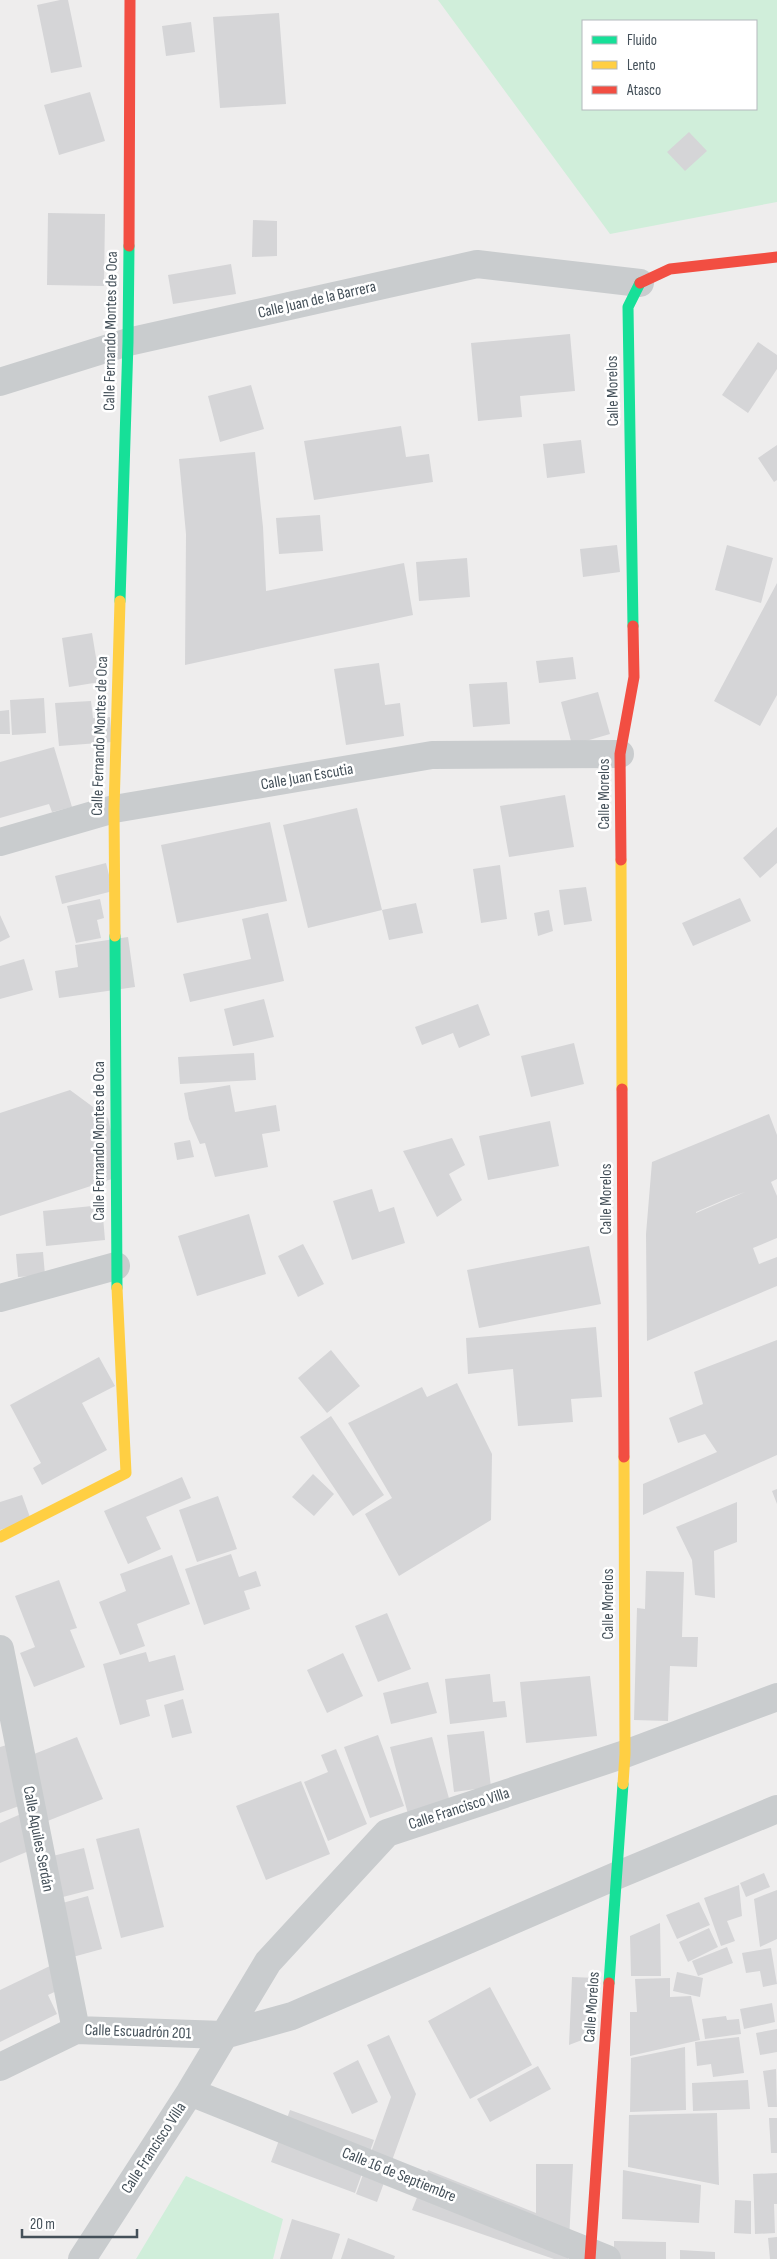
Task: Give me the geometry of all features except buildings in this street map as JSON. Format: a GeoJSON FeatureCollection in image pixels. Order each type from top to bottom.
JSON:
{"type":"FeatureCollection","features":[{"type":"Feature","properties":{"kind":"street","name":"Calle Fernando Montes de Oca"},"geometry":{"type":"LineString","coordinates":[[0,1537],[126,1473],[116,1266],[114,810],[128,342],[130,0]]}},
{"type":"Feature","properties":{"kind":"street"},"geometry":{"type":"LineString","coordinates":[[640,283],[670,269],[777,257]]}},
{"type":"Feature","properties":{"kind":"street","name":"Calle Juan de la Barrera"},"geometry":{"type":"LineString","coordinates":[[0,382],[128,342],[477,264],[640,283]]}},
{"type":"Feature","properties":{"kind":"street","name":"Calle Morelos"},"geometry":{"type":"LineString","coordinates":[[596,2257],[625,1754],[620,754],[634,677],[628,307],[640,283]]}},
{"type":"Feature","properties":{"kind":"street","name":"Calle Juan Escutia"},"geometry":{"type":"LineString","coordinates":[[0,842],[114,810],[432,755],[620,754]]}},
{"type":"Feature","properties":{"kind":"street"},"geometry":{"type":"LineString","coordinates":[[0,1298],[116,1266]]}},
{"type":"Feature","properties":{"kind":"street","name":"Calle Aquiles Serdán"},"geometry":{"type":"LineString","coordinates":[[0,1648],[76,2030]]}},
{"type":"Feature","properties":{"kind":"street","name":"Calle Francisco Villa"},"geometry":{"type":"LineString","coordinates":[[82,2259],[190,2092],[268,1962],[387,1833],[625,1754],[777,1696]]}},
{"type":"Feature","properties":{"kind":"street"},"geometry":{"type":"LineString","coordinates":[[224,2035],[292,2016],[618,1875],[777,1809]]}},
{"type":"Feature","properties":{"kind":"street","name":"Calle Escuadrón 201"},"geometry":{"type":"LineString","coordinates":[[0,2067],[76,2030],[224,2035]]}},
{"type":"Feature","properties":{"kind":"street","name":"Calle 16 de Septiembre"},"geometry":{"type":"LineString","coordinates":[[190,2092],[596,2257]]}},
{"type":"Feature","properties":{"kind":"green space"},"geometry":{"type":"Polygon","coordinates":[[[438,0],[777,0],[777,202],[610,234],[438,0]]]}},
{"type":"Feature","properties":{"kind":"green space"},"geometry":{"type":"Polygon","coordinates":[[[186,2176],[283,2219],[273,2259],[136,2259],[186,2176]]]}},
{"type":"Feature","properties":{"kind":"traffic: fast"},"geometry":{"type":"LineString","coordinates":[[120,601],[129,246]]}},
{"type":"Feature","properties":{"kind":"traffic: fast"},"geometry":{"type":"LineString","coordinates":[[633,626],[628,307],[640,283]]}},
{"type":"Feature","properties":{"kind":"traffic: fast"},"geometry":{"type":"LineString","coordinates":[[115,936],[117,1288]]}},
{"type":"Feature","properties":{"kind":"traffic: fast"},"geometry":{"type":"LineString","coordinates":[[609,1983],[623,1784]]}},
{"type":"Feature","properties":{"kind":"traffic: slow"},"geometry":{"type":"LineString","coordinates":[[115,936],[114,809],[120,601]]}},
{"type":"Feature","properties":{"kind":"traffic: slow"},"geometry":{"type":"LineString","coordinates":[[621,860],[622,1089]]}},
{"type":"Feature","properties":{"kind":"traffic: slow"},"geometry":{"type":"LineString","coordinates":[[0,1537],[126,1473],[117,1288]]}},
{"type":"Feature","properties":{"kind":"traffic: slow"},"geometry":{"type":"LineString","coordinates":[[623,1784],[625,1754],[624,1457]]}},
{"type":"Feature","properties":{"kind":"traffic: jam"},"geometry":{"type":"LineString","coordinates":[[129,246],[130,0]]}},
{"type":"Feature","properties":{"kind":"traffic: jam"},"geometry":{"type":"LineString","coordinates":[[640,283],[670,269],[777,257]]}},
{"type":"Feature","properties":{"kind":"traffic: jam"},"geometry":{"type":"LineString","coordinates":[[621,860],[620,754],[634,677],[633,626]]}},
{"type":"Feature","properties":{"kind":"traffic: jam"},"geometry":{"type":"LineString","coordinates":[[622,1089],[624,1457]]}},
{"type":"Feature","properties":{"kind":"traffic: jam"},"geometry":{"type":"LineString","coordinates":[[590,2259],[609,1983]]}}]}
